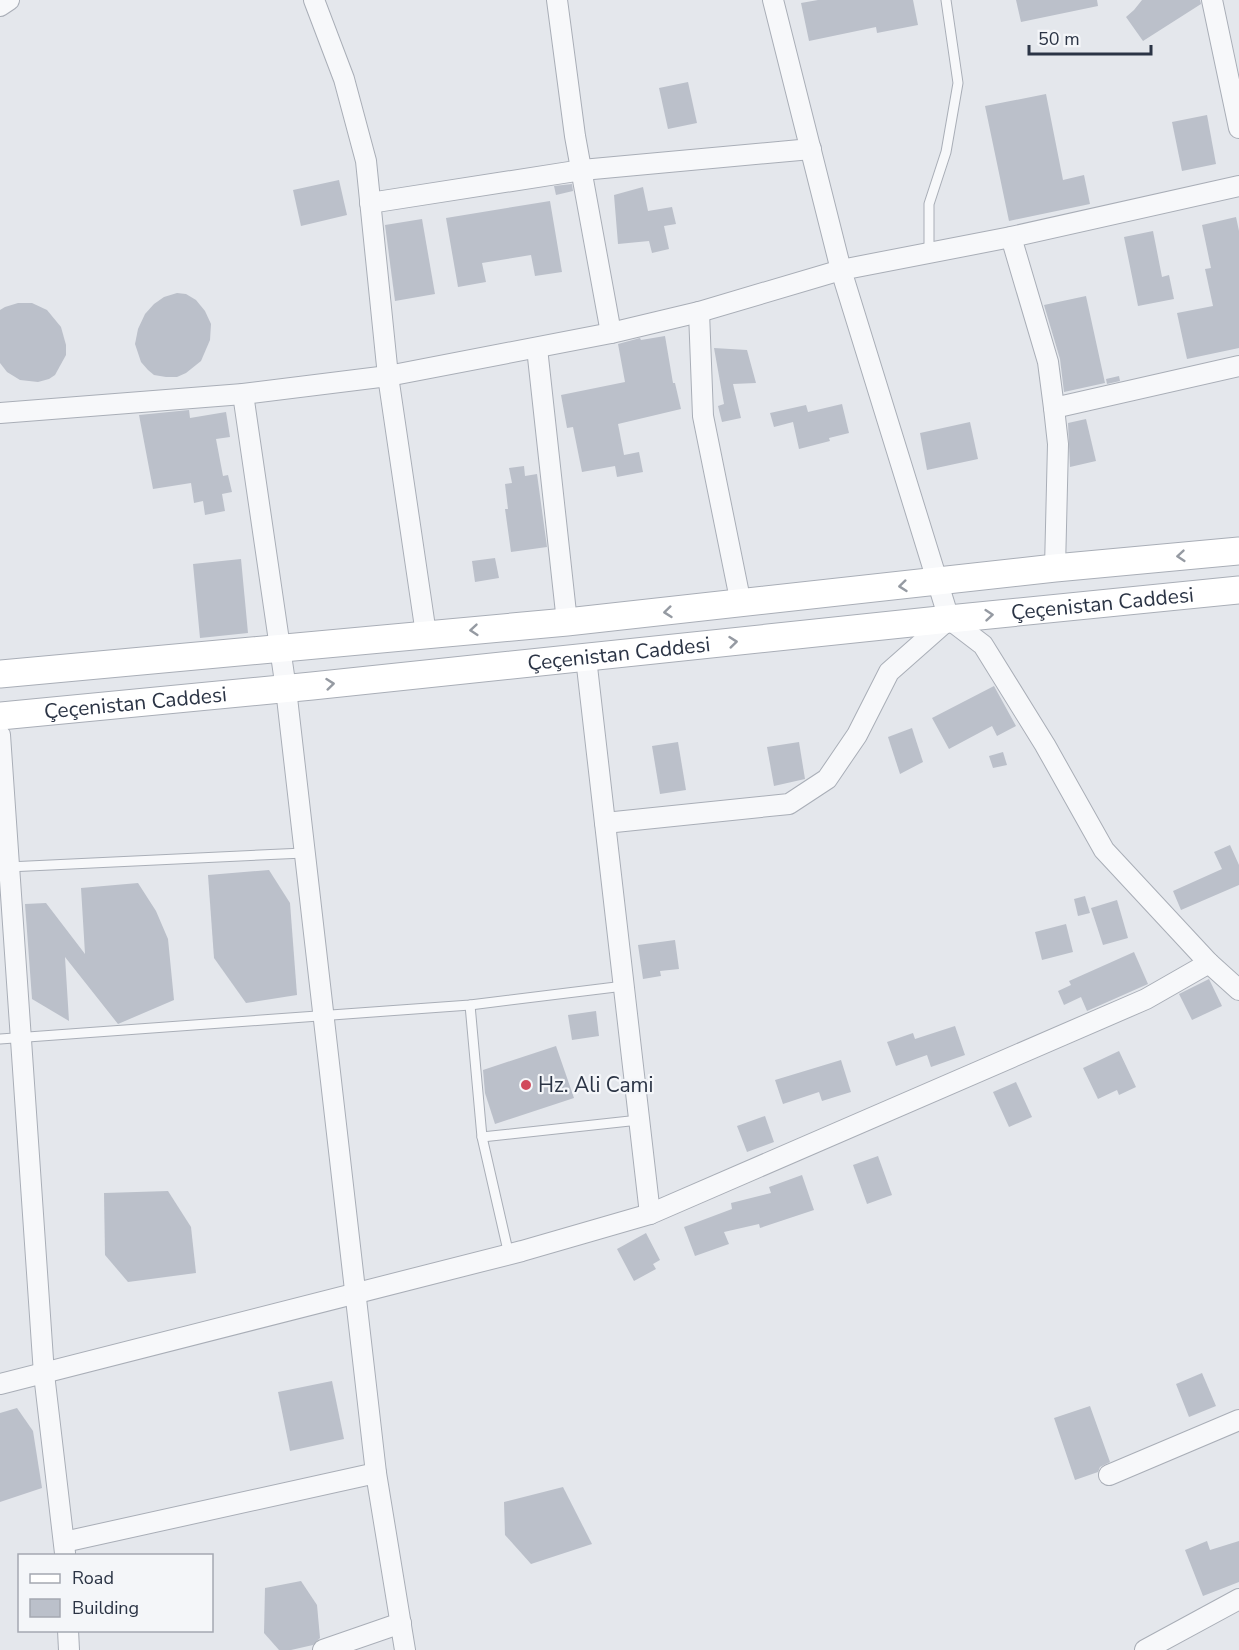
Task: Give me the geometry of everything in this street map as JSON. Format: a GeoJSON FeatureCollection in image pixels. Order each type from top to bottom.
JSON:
{"type":"FeatureCollection","features":[{"type":"Feature","properties":{"kind":"main road","name":"Çeçenistan Caddesi"},"geometry":{"type":"LineString","coordinates":[[0,674],[567,622],[1055,568],[1239,551]]}},
{"type":"Feature","properties":{"kind":"main road","name":"Çeçenistan Caddesi"},"geometry":{"type":"LineString","coordinates":[[0,716],[286,689],[1239,590]]}},
{"type":"Feature","properties":{"kind":"street"},"geometry":{"type":"LineString","coordinates":[[0,6],[9,0]]}},
{"type":"Feature","properties":{"kind":"street"},"geometry":{"type":"LineString","coordinates":[[315,0],[344,79],[366,161],[388,376],[426,634]]}},
{"type":"Feature","properties":{"kind":"street"},"geometry":{"type":"LineString","coordinates":[[557,0],[582,170],[610,333]]}},
{"type":"Feature","properties":{"kind":"street"},"geometry":{"type":"LineString","coordinates":[[773,0],[841,270],[950,619],[983,645],[1045,745],[1104,850],[1209,963],[1239,990]]}},
{"type":"Feature","properties":{"kind":"street"},"geometry":{"type":"LineString","coordinates":[[1212,0],[1239,128]]}},
{"type":"Feature","properties":{"kind":"street"},"geometry":{"type":"LineString","coordinates":[[370,203],[582,170],[811,149]]}},
{"type":"Feature","properties":{"kind":"street"},"geometry":{"type":"LineString","coordinates":[[0,413],[243,394],[388,376],[610,333],[699,312],[841,270],[1011,237],[1239,186]]}},
{"type":"Feature","properties":{"kind":"street"},"geometry":{"type":"LineString","coordinates":[[1011,237],[1048,362],[1058,444],[1055,568]]}},
{"type":"Feature","properties":{"kind":"street"},"geometry":{"type":"LineString","coordinates":[[699,312],[703,416],[741,604]]}},
{"type":"Feature","properties":{"kind":"street"},"geometry":{"type":"LineString","coordinates":[[537,348],[567,622]]}},
{"type":"Feature","properties":{"kind":"street"},"geometry":{"type":"LineString","coordinates":[[1054,408],[1239,366]]}},
{"type":"Feature","properties":{"kind":"street"},"geometry":{"type":"LineString","coordinates":[[243,394],[286,689],[376,1473],[405,1650]]}},
{"type":"Feature","properties":{"kind":"street"},"geometry":{"type":"LineString","coordinates":[[605,824],[789,804],[827,779],[857,735],[889,672],[950,619]]}},
{"type":"Feature","properties":{"kind":"street"},"geometry":{"type":"LineString","coordinates":[[586,658],[650,1214]]}},
{"type":"Feature","properties":{"kind":"street"},"geometry":{"type":"LineString","coordinates":[[0,735],[5,867],[21,1037],[44,1374],[65,1549],[376,1473]]}},
{"type":"Feature","properties":{"kind":"street"},"geometry":{"type":"LineString","coordinates":[[0,1384],[509,1255],[650,1214],[1146,999],[1209,963]]}},
{"type":"Feature","properties":{"kind":"street"},"geometry":{"type":"LineString","coordinates":[[1109,1474],[1239,1420]]}},
{"type":"Feature","properties":{"kind":"street"},"geometry":{"type":"LineString","coordinates":[[1145,1650],[1239,1599]]}},
{"type":"Feature","properties":{"kind":"street"},"geometry":{"type":"LineString","coordinates":[[323,1650],[400,1623]]}},
{"type":"Feature","properties":{"kind":"street"},"geometry":{"type":"LineString","coordinates":[[68,1632],[69,1650]]}},
{"type":"Feature","properties":{"kind":"lane"},"geometry":{"type":"LineString","coordinates":[[929,253],[929,204],[946,152],[958,82],[946,0]]}},
{"type":"Feature","properties":{"kind":"lane"},"geometry":{"type":"LineString","coordinates":[[5,867],[304,853]]}},
{"type":"Feature","properties":{"kind":"lane"},"geometry":{"type":"LineString","coordinates":[[0,1039],[470,1005],[624,986]]}},
{"type":"Feature","properties":{"kind":"lane"},"geometry":{"type":"LineString","coordinates":[[470,1005],[483,1137],[509,1255]]}},
{"type":"Feature","properties":{"kind":"lane"},"geometry":{"type":"LineString","coordinates":[[483,1137],[639,1120]]}},
{"type":"Feature","properties":{"kind":"building"},"geometry":{"type":"Polygon","coordinates":[[[818,0],[913,0],[918,25],[877,33],[876,27],[809,41],[801,3],[818,0]]]}},
{"type":"Feature","properties":{"kind":"building"},"geometry":{"type":"Polygon","coordinates":[[[1016,0],[1097,0],[1098,6],[1021,22],[1016,0]]]}},
{"type":"Feature","properties":{"kind":"building"},"geometry":{"type":"Polygon","coordinates":[[[1142,0],[1200,0],[1201,4],[1143,41],[1126,17],[1142,0]]]}},
{"type":"Feature","properties":{"kind":"building"},"geometry":{"type":"Polygon","coordinates":[[[688,82],[697,123],[668,129],[659,88],[688,82]]]}},
{"type":"Feature","properties":{"kind":"building"},"geometry":{"type":"Polygon","coordinates":[[[1046,94],[1063,180],[1084,175],[1090,204],[1009,221],[985,106],[1046,94]]]}},
{"type":"Feature","properties":{"kind":"building"},"geometry":{"type":"Polygon","coordinates":[[[1207,115],[1216,164],[1182,171],[1172,122],[1207,115]]]}},
{"type":"Feature","properties":{"kind":"building"},"geometry":{"type":"Polygon","coordinates":[[[339,180],[347,215],[301,226],[293,190],[339,180]]]}},
{"type":"Feature","properties":{"kind":"building"},"geometry":{"type":"Polygon","coordinates":[[[572,184],[573,191],[556,195],[554,186],[572,184]]]}},
{"type":"Feature","properties":{"kind":"building"},"geometry":{"type":"Polygon","coordinates":[[[643,187],[648,211],[672,207],[676,224],[664,226],[669,249],[652,253],[649,241],[618,244],[614,195],[643,187]]]}},
{"type":"Feature","properties":{"kind":"building"},"geometry":{"type":"Polygon","coordinates":[[[550,201],[562,272],[535,276],[531,255],[482,263],[486,282],[458,287],[446,218],[550,201]]]}},
{"type":"Feature","properties":{"kind":"building"},"geometry":{"type":"Polygon","coordinates":[[[1236,217],[1239,231],[1239,348],[1187,359],[1177,313],[1213,306],[1205,269],[1211,268],[1202,225],[1236,217]]]}},
{"type":"Feature","properties":{"kind":"building"},"geometry":{"type":"Polygon","coordinates":[[[422,219],[435,294],[395,301],[385,225],[422,219]]]}},
{"type":"Feature","properties":{"kind":"building"},"geometry":{"type":"Polygon","coordinates":[[[1153,231],[1162,277],[1169,275],[1174,299],[1138,306],[1124,237],[1153,231]]]}},
{"type":"Feature","properties":{"kind":"building"},"geometry":{"type":"Polygon","coordinates":[[[177,293],[186,294],[196,300],[205,311],[211,324],[210,340],[201,361],[186,373],[177,377],[154,375],[141,362],[135,344],[138,329],[145,314],[154,304],[164,297],[177,293]]]}},
{"type":"Feature","properties":{"kind":"building"},"geometry":{"type":"Polygon","coordinates":[[[1086,296],[1105,383],[1064,392],[1060,359],[1044,305],[1086,296]]]}},
{"type":"Feature","properties":{"kind":"building"},"geometry":{"type":"Polygon","coordinates":[[[18,303],[32,303],[47,310],[61,327],[66,355],[55,375],[49,379],[38,382],[20,380],[7,372],[0,363],[0,310],[18,303]]]}},
{"type":"Feature","properties":{"kind":"building"},"geometry":{"type":"Polygon","coordinates":[[[665,336],[673,383],[675,383],[681,409],[618,424],[624,455],[639,452],[643,472],[617,477],[615,466],[582,472],[573,427],[567,428],[561,395],[625,382],[618,344],[640,338],[641,340],[665,336]]]}},
{"type":"Feature","properties":{"kind":"building"},"geometry":{"type":"Polygon","coordinates":[[[714,348],[747,350],[756,383],[733,384],[741,418],[722,422],[718,406],[724,404],[714,348]]]}},
{"type":"Feature","properties":{"kind":"building"},"geometry":{"type":"Polygon","coordinates":[[[1119,376],[1120,381],[1107,384],[1106,379],[1119,376]]]}},
{"type":"Feature","properties":{"kind":"building"},"geometry":{"type":"Polygon","coordinates":[[[842,404],[849,433],[829,438],[830,441],[799,449],[793,422],[774,427],[770,413],[806,405],[808,412],[842,404]]]}},
{"type":"Feature","properties":{"kind":"building"},"geometry":{"type":"Polygon","coordinates":[[[189,410],[190,418],[226,412],[230,437],[216,439],[223,476],[228,475],[232,492],[222,494],[225,511],[205,515],[203,501],[194,503],[191,483],[153,489],[139,415],[189,410]]]}},
{"type":"Feature","properties":{"kind":"building"},"geometry":{"type":"Polygon","coordinates":[[[1086,419],[1096,461],[1070,467],[1068,423],[1086,419]]]}},
{"type":"Feature","properties":{"kind":"building"},"geometry":{"type":"Polygon","coordinates":[[[970,422],[978,459],[927,470],[920,433],[970,422]]]}},
{"type":"Feature","properties":{"kind":"building"},"geometry":{"type":"Polygon","coordinates":[[[524,466],[525,476],[537,474],[547,547],[511,552],[505,509],[508,509],[505,484],[512,483],[509,468],[524,466]]]}},
{"type":"Feature","properties":{"kind":"building"},"geometry":{"type":"Polygon","coordinates":[[[495,558],[499,578],[475,582],[472,561],[495,558]]]}},
{"type":"Feature","properties":{"kind":"building"},"geometry":{"type":"Polygon","coordinates":[[[241,559],[248,633],[200,638],[193,564],[241,559]]]}},
{"type":"Feature","properties":{"kind":"building"},"geometry":{"type":"Polygon","coordinates":[[[994,686],[1016,726],[997,736],[992,726],[949,749],[932,718],[994,686]]]}},
{"type":"Feature","properties":{"kind":"building"},"geometry":{"type":"Polygon","coordinates":[[[912,728],[923,762],[900,774],[888,737],[912,728]]]}},
{"type":"Feature","properties":{"kind":"building"},"geometry":{"type":"Polygon","coordinates":[[[678,742],[686,790],[660,794],[652,746],[678,742]]]}},
{"type":"Feature","properties":{"kind":"building"},"geometry":{"type":"Polygon","coordinates":[[[799,742],[805,779],[774,786],[767,747],[799,742]]]}},
{"type":"Feature","properties":{"kind":"building"},"geometry":{"type":"Polygon","coordinates":[[[1003,752],[1007,765],[993,768],[989,756],[1003,752]]]}},
{"type":"Feature","properties":{"kind":"building"},"geometry":{"type":"Polygon","coordinates":[[[1230,845],[1239,865],[1239,885],[1181,910],[1173,891],[1222,869],[1214,852],[1230,845]]]}},
{"type":"Feature","properties":{"kind":"building"},"geometry":{"type":"Polygon","coordinates":[[[269,870],[290,903],[297,995],[246,1003],[214,958],[208,875],[269,870]]]}},
{"type":"Feature","properties":{"kind":"building"},"geometry":{"type":"Polygon","coordinates":[[[138,883],[156,911],[168,939],[174,1000],[118,1024],[65,957],[69,1021],[32,999],[25,904],[46,903],[85,954],[81,888],[138,883]]]}},
{"type":"Feature","properties":{"kind":"building"},"geometry":{"type":"Polygon","coordinates":[[[1085,896],[1090,913],[1078,916],[1074,899],[1085,896]]]}},
{"type":"Feature","properties":{"kind":"building"},"geometry":{"type":"Polygon","coordinates":[[[1117,900],[1128,938],[1103,945],[1091,908],[1117,900]]]}},
{"type":"Feature","properties":{"kind":"building"},"geometry":{"type":"Polygon","coordinates":[[[1066,924],[1073,952],[1042,960],[1035,932],[1066,924]]]}},
{"type":"Feature","properties":{"kind":"building"},"geometry":{"type":"Polygon","coordinates":[[[675,940],[679,969],[660,971],[661,976],[643,979],[638,945],[675,940]]]}},
{"type":"Feature","properties":{"kind":"building"},"geometry":{"type":"Polygon","coordinates":[[[1134,952],[1148,984],[1087,1011],[1081,997],[1064,1005],[1058,991],[1071,985],[1069,981],[1134,952]]]}},
{"type":"Feature","properties":{"kind":"building"},"geometry":{"type":"Polygon","coordinates":[[[1209,979],[1222,1006],[1192,1020],[1179,994],[1209,979]]]}},
{"type":"Feature","properties":{"kind":"building"},"geometry":{"type":"Polygon","coordinates":[[[596,1011],[599,1036],[572,1040],[568,1015],[596,1011]]]}},
{"type":"Feature","properties":{"kind":"building"},"geometry":{"type":"Polygon","coordinates":[[[955,1026],[965,1055],[931,1067],[927,1055],[896,1066],[887,1042],[913,1033],[915,1039],[955,1026]]]}},
{"type":"Feature","properties":{"kind":"building","name":"Hz. Ali Cami"},"geometry":{"type":"Polygon","coordinates":[[[556,1046],[574,1098],[495,1124],[485,1093],[483,1070],[556,1046]]]}},
{"type":"Feature","properties":{"kind":"building"},"geometry":{"type":"Polygon","coordinates":[[[1119,1051],[1136,1087],[1119,1095],[1117,1090],[1098,1099],[1083,1068],[1119,1051]]]}},
{"type":"Feature","properties":{"kind":"building"},"geometry":{"type":"Polygon","coordinates":[[[841,1060],[851,1092],[822,1101],[819,1092],[783,1104],[775,1080],[841,1060]]]}},
{"type":"Feature","properties":{"kind":"building"},"geometry":{"type":"Polygon","coordinates":[[[1016,1082],[1032,1117],[1009,1127],[993,1092],[1016,1082]]]}},
{"type":"Feature","properties":{"kind":"building"},"geometry":{"type":"Polygon","coordinates":[[[765,1116],[774,1142],[747,1152],[737,1126],[765,1116]]]}},
{"type":"Feature","properties":{"kind":"building"},"geometry":{"type":"Polygon","coordinates":[[[878,1156],[892,1195],[867,1204],[853,1165],[878,1156]]]}},
{"type":"Feature","properties":{"kind":"building"},"geometry":{"type":"Polygon","coordinates":[[[802,1175],[814,1210],[760,1228],[759,1224],[724,1232],[729,1244],[695,1256],[684,1227],[732,1209],[731,1203],[771,1193],[769,1187],[802,1175]]]}},
{"type":"Feature","properties":{"kind":"building"},"geometry":{"type":"Polygon","coordinates":[[[168,1191],[191,1227],[196,1273],[128,1282],[105,1255],[104,1193],[168,1191]]]}},
{"type":"Feature","properties":{"kind":"building"},"geometry":{"type":"Polygon","coordinates":[[[646,1233],[660,1260],[653,1264],[656,1269],[634,1281],[617,1249],[646,1233]]]}},
{"type":"Feature","properties":{"kind":"building"},"geometry":{"type":"Polygon","coordinates":[[[1202,1373],[1216,1406],[1189,1417],[1176,1384],[1202,1373]]]}},
{"type":"Feature","properties":{"kind":"building"},"geometry":{"type":"Polygon","coordinates":[[[332,1381],[344,1439],[290,1451],[278,1392],[332,1381]]]}},
{"type":"Feature","properties":{"kind":"building"},"geometry":{"type":"Polygon","coordinates":[[[1090,1406],[1110,1462],[1100,1467],[1098,1472],[1075,1480],[1054,1418],[1090,1406]]]}},
{"type":"Feature","properties":{"kind":"building"},"geometry":{"type":"Polygon","coordinates":[[[17,1408],[33,1431],[42,1488],[0,1502],[0,1413],[17,1408]]]}},
{"type":"Feature","properties":{"kind":"building"},"geometry":{"type":"Polygon","coordinates":[[[563,1487],[592,1544],[531,1564],[505,1535],[504,1502],[563,1487]]]}},
{"type":"Feature","properties":{"kind":"building"},"geometry":{"type":"Polygon","coordinates":[[[1207,1541],[1210,1550],[1239,1541],[1239,1582],[1203,1596],[1185,1550],[1207,1541]]]}},
{"type":"Feature","properties":{"kind":"building"},"geometry":{"type":"Polygon","coordinates":[[[301,1581],[317,1605],[320,1638],[313,1645],[279,1650],[264,1633],[265,1588],[301,1581]]]}},
{"type":"Feature","properties":{"kind":"place","name":"Hz. Ali Cami"},"geometry":{"type":"Point","coordinates":[526,1085]}}]}
